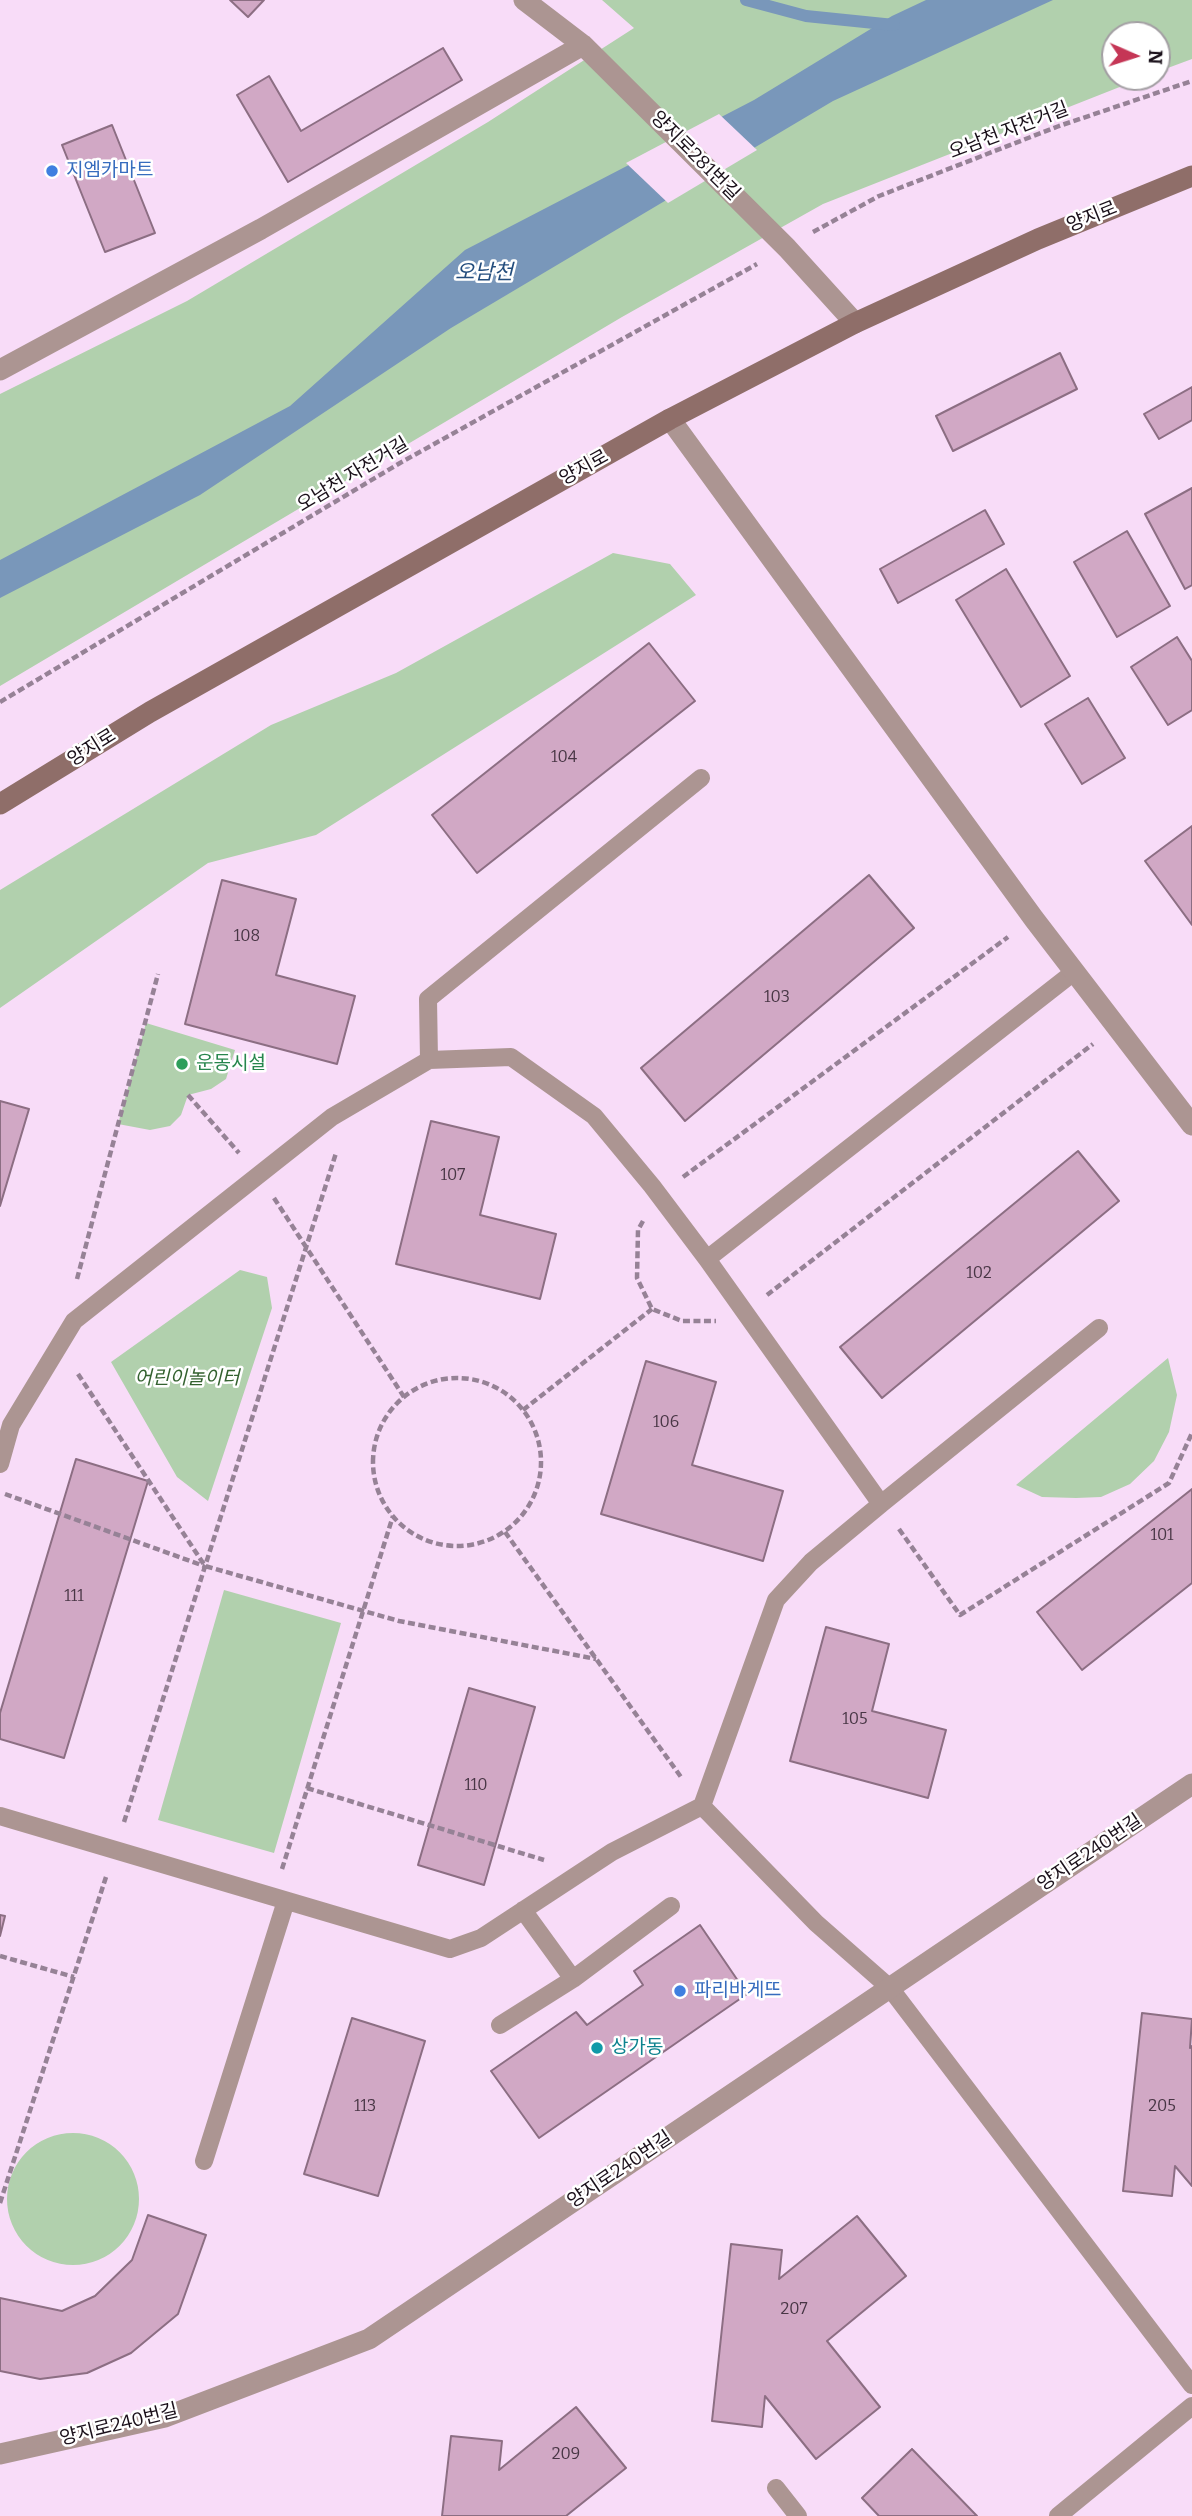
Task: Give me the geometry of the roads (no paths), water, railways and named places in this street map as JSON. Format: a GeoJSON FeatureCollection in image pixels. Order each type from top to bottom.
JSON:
{"type":"FeatureCollection","features":[{"type":"Feature","properties":{"kind":"street","name":"양지로281번길"},"geometry":{"type":"LineString","coordinates":[[524,0],[583,45],[787,248],[855,323]]}},
{"type":"Feature","properties":{"kind":"street"},"geometry":{"type":"LineString","coordinates":[[0,370],[261,229],[583,45]]}},
{"type":"Feature","properties":{"kind":"street","name":"양지로"},"geometry":{"type":"LineString","coordinates":[[0,804],[150,712],[670,419],[855,323],[1038,239],[1192,176]]}},
{"type":"Feature","properties":{"kind":"street"},"geometry":{"type":"LineString","coordinates":[[670,419],[1034,919],[1192,1125]]}},
{"type":"Feature","properties":{"kind":"street","name":"양지로240번길"},"geometry":{"type":"LineString","coordinates":[[0,2455],[165,2417],[369,2339],[1192,1784]]}},
{"type":"Feature","properties":{"kind":"lane"},"geometry":{"type":"LineString","coordinates":[[429,1060],[428,999],[701,778]]}},
{"type":"Feature","properties":{"kind":"lane"},"geometry":{"type":"LineString","coordinates":[[707,1259],[1074,972]]}},
{"type":"Feature","properties":{"kind":"lane"},"geometry":{"type":"LineString","coordinates":[[0,1464],[11,1425],[74,1321],[332,1116],[429,1060],[511,1057],[594,1115],[707,1259],[881,1504]]}},
{"type":"Feature","properties":{"kind":"lane"},"geometry":{"type":"LineString","coordinates":[[0,1816],[450,1950],[481,1938],[612,1852],[702,1806],[776,1600],[811,1562],[1099,1328]]}},
{"type":"Feature","properties":{"kind":"lane"},"geometry":{"type":"LineString","coordinates":[[702,1806],[816,1923],[890,1988],[1192,2385]]}},
{"type":"Feature","properties":{"kind":"lane"},"geometry":{"type":"LineString","coordinates":[[204,2161],[279,1899]]}},
{"type":"Feature","properties":{"kind":"lane"},"geometry":{"type":"LineString","coordinates":[[500,2025],[573,1979],[671,1906]]}},
{"type":"Feature","properties":{"kind":"lane"},"geometry":{"type":"LineString","coordinates":[[523,1910],[573,1979]]}},
{"type":"Feature","properties":{"kind":"lane"},"geometry":{"type":"LineString","coordinates":[[1058,2516],[1192,2406]]}},
{"type":"Feature","properties":{"kind":"lane"},"geometry":{"type":"LineString","coordinates":[[776,2488],[798,2516]]}},
{"type":"Feature","properties":{"kind":"water","name":"오남천"},"geometry":{"type":"Polygon","coordinates":[[[926,0],[1053,0],[833,101],[451,328],[200,495],[0,598],[0,560],[290,406],[465,250],[754,100],[892,16],[926,0]]]}},
{"type":"Feature","properties":{"kind":"waterway"},"geometry":{"type":"LineString","coordinates":[[746,0],[806,16],[894,25]]}},
{"type":"Feature","properties":{"kind":"place","name":"지엠카마트"},"geometry":{"type":"Point","coordinates":[52,171]}},
{"type":"Feature","properties":{"kind":"place","name":"운동시설"},"geometry":{"type":"Point","coordinates":[182,1064]}},
{"type":"Feature","properties":{"kind":"place","name":"파리바게뜨"},"geometry":{"type":"Point","coordinates":[680,1991]}},
{"type":"Feature","properties":{"kind":"place","name":"상가동"},"geometry":{"type":"Point","coordinates":[597,2048]}},
{"type":"Feature","properties":{"kind":"park label","name":"어린이놀이터"},"geometry":{"type":"Point","coordinates":[187,1379]}}]}
